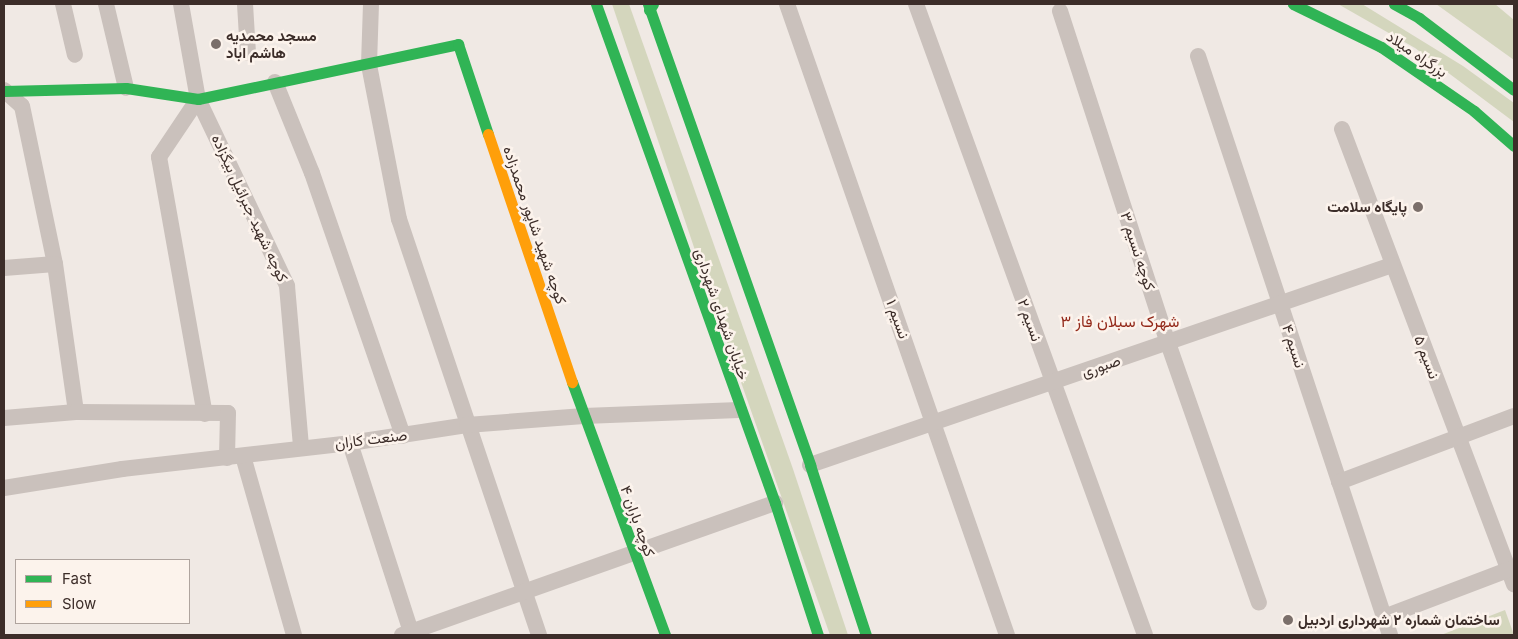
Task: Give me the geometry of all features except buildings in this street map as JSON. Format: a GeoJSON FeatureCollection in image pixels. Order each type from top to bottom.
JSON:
{"type":"FeatureCollection","features":[{"type":"Feature","properties":{"kind":"main road","name":"خیابان شهدای شهرداری"},"geometry":{"type":"LineString","coordinates":[[596,4],[739,410],[775,504],[818,635]]}},
{"type":"Feature","properties":{"kind":"main road","name":"بزرگراه میلاد"},"geometry":{"type":"LineString","coordinates":[[1293,4],[1381,47],[1474,111],[1514,146]]}},
{"type":"Feature","properties":{"kind":"main road","name":"بزرگراه میلاد"},"geometry":{"type":"LineString","coordinates":[[1394,4],[1419,18],[1514,90]]}},
{"type":"Feature","properties":{"kind":"main road"},"geometry":{"type":"LineString","coordinates":[[650,6],[810,465],[866,635]]}},
{"type":"Feature","properties":{"kind":"main road","name":"کوچه شهید شاپور محمدزاده"},"geometry":{"type":"LineString","coordinates":[[369,65],[458,44],[584,416]]}},
{"type":"Feature","properties":{"kind":"main road"},"geometry":{"type":"LineString","coordinates":[[4,91],[126,88],[198,99],[275,82],[369,65]]}},
{"type":"Feature","properties":{"kind":"main road","name":"کوچه باران ۴"},"geometry":{"type":"LineString","coordinates":[[584,416],[633,553],[665,635]]}},
{"type":"Feature","properties":{"kind":"street"},"geometry":{"type":"LineString","coordinates":[[63,4],[75,55]]}},
{"type":"Feature","properties":{"kind":"street"},"geometry":{"type":"LineString","coordinates":[[106,4],[126,88]]}},
{"type":"Feature","properties":{"kind":"street","name":"کوچه شهید جبرائیل بیگزاده"},"geometry":{"type":"LineString","coordinates":[[181,4],[198,99],[287,286],[301,447]]}},
{"type":"Feature","properties":{"kind":"street"},"geometry":{"type":"LineString","coordinates":[[245,4],[248,52]]}},
{"type":"Feature","properties":{"kind":"street"},"geometry":{"type":"LineString","coordinates":[[371,4],[369,65],[399,219],[522,593],[538,635]]}},
{"type":"Feature","properties":{"kind":"street","name":"نسیم ۱"},"geometry":{"type":"LineString","coordinates":[[787,4],[935,423],[1007,635]]}},
{"type":"Feature","properties":{"kind":"street","name":"نسیم ۲"},"geometry":{"type":"LineString","coordinates":[[916,4],[1052,383],[1146,635]]}},
{"type":"Feature","properties":{"kind":"street","name":"کوچه نسیم ۳"},"geometry":{"type":"LineString","coordinates":[[1060,11],[1168,342],[1259,603]]}},
{"type":"Feature","properties":{"kind":"street","name":"نسیم ۴"},"geometry":{"type":"LineString","coordinates":[[1198,56],[1390,635]]}},
{"type":"Feature","properties":{"kind":"street"},"geometry":{"type":"LineString","coordinates":[[275,82],[312,173],[403,436]]}},
{"type":"Feature","properties":{"kind":"street"},"geometry":{"type":"LineString","coordinates":[[4,91],[22,106],[55,264],[76,412]]}},
{"type":"Feature","properties":{"kind":"street"},"geometry":{"type":"LineString","coordinates":[[198,99],[159,157],[205,414]]}},
{"type":"Feature","properties":{"kind":"street","name":"نسیم ۵"},"geometry":{"type":"LineString","coordinates":[[1342,129],[1511,578]]}},
{"type":"Feature","properties":{"kind":"street"},"geometry":{"type":"LineString","coordinates":[[4,268],[55,264]]}},
{"type":"Feature","properties":{"kind":"street","name":"صبوری"},"geometry":{"type":"LineString","coordinates":[[810,465],[1392,265]]}},
{"type":"Feature","properties":{"kind":"street","name":"صنعت کاران"},"geometry":{"type":"LineString","coordinates":[[4,488],[122,469],[235,457],[301,447],[350,443],[467,425],[584,416],[739,410]]}},
{"type":"Feature","properties":{"kind":"street"},"geometry":{"type":"LineString","coordinates":[[4,418],[76,412],[228,413],[235,457],[294,635]]}},
{"type":"Feature","properties":{"kind":"street"},"geometry":{"type":"LineString","coordinates":[[1339,482],[1458,440],[1514,416]]}},
{"type":"Feature","properties":{"kind":"street"},"geometry":{"type":"LineString","coordinates":[[350,443],[408,634],[775,504]]}},
{"type":"Feature","properties":{"kind":"street"},"geometry":{"type":"LineString","coordinates":[[1384,617],[1511,578]]}},
{"type":"Feature","properties":{"kind":"green space"},"geometry":{"type":"Polygon","coordinates":[[[612,4],[629,4],[793,469],[848,635],[830,635],[704,277],[612,4]]]}},
{"type":"Feature","properties":{"kind":"green space"},"geometry":{"type":"Polygon","coordinates":[[[1338,4],[1362,4],[1463,66],[1514,103],[1514,122],[1415,48],[1338,4]]]}},
{"type":"Feature","properties":{"kind":"green space"},"geometry":{"type":"Polygon","coordinates":[[[1436,4],[1495,4],[1514,20],[1514,60],[1436,4]]]}},
{"type":"Feature","properties":{"kind":"green space"},"geometry":{"type":"Polygon","coordinates":[[[1505,610],[1514,635],[1441,635],[1505,610]]]}},
{"type":"Feature","properties":{"kind":"traffic: fast"},"geometry":{"type":"LineString","coordinates":[[596,4],[775,503],[818,635]]}},
{"type":"Feature","properties":{"kind":"traffic: fast"},"geometry":{"type":"LineString","coordinates":[[648,4],[810,465],[866,635]]}},
{"type":"Feature","properties":{"kind":"traffic: fast"},"geometry":{"type":"LineString","coordinates":[[649,10],[653,4]]}},
{"type":"Feature","properties":{"kind":"traffic: fast"},"geometry":{"type":"LineString","coordinates":[[1293,4],[1381,47],[1474,111],[1514,146]]}},
{"type":"Feature","properties":{"kind":"traffic: fast"},"geometry":{"type":"LineString","coordinates":[[1394,4],[1419,18],[1514,90]]}},
{"type":"Feature","properties":{"kind":"traffic: fast"},"geometry":{"type":"LineString","coordinates":[[4,91],[126,88],[198,99],[458,44],[488,134]]}},
{"type":"Feature","properties":{"kind":"traffic: fast"},"geometry":{"type":"LineString","coordinates":[[572,382],[665,635]]}},
{"type":"Feature","properties":{"kind":"traffic: slow"},"geometry":{"type":"LineString","coordinates":[[488,134],[572,382]]}},
{"type":"Feature","properties":{"kind":"place","name":"مسجد محمدیه هاشم اباد"},"geometry":{"type":"Point","coordinates":[216,44]}},
{"type":"Feature","properties":{"kind":"place","name":"پایگاه سلامت"},"geometry":{"type":"Point","coordinates":[1418,207]}},
{"type":"Feature","properties":{"kind":"place","name":"ساختمان شماره ۲ شهرداری اردبیل"},"geometry":{"type":"Point","coordinates":[1288,620]}},
{"type":"Feature","properties":{"kind":"district","name":"شهرک سبلان فاز ۳"},"geometry":{"type":"Point","coordinates":[1120,321]}}]}
